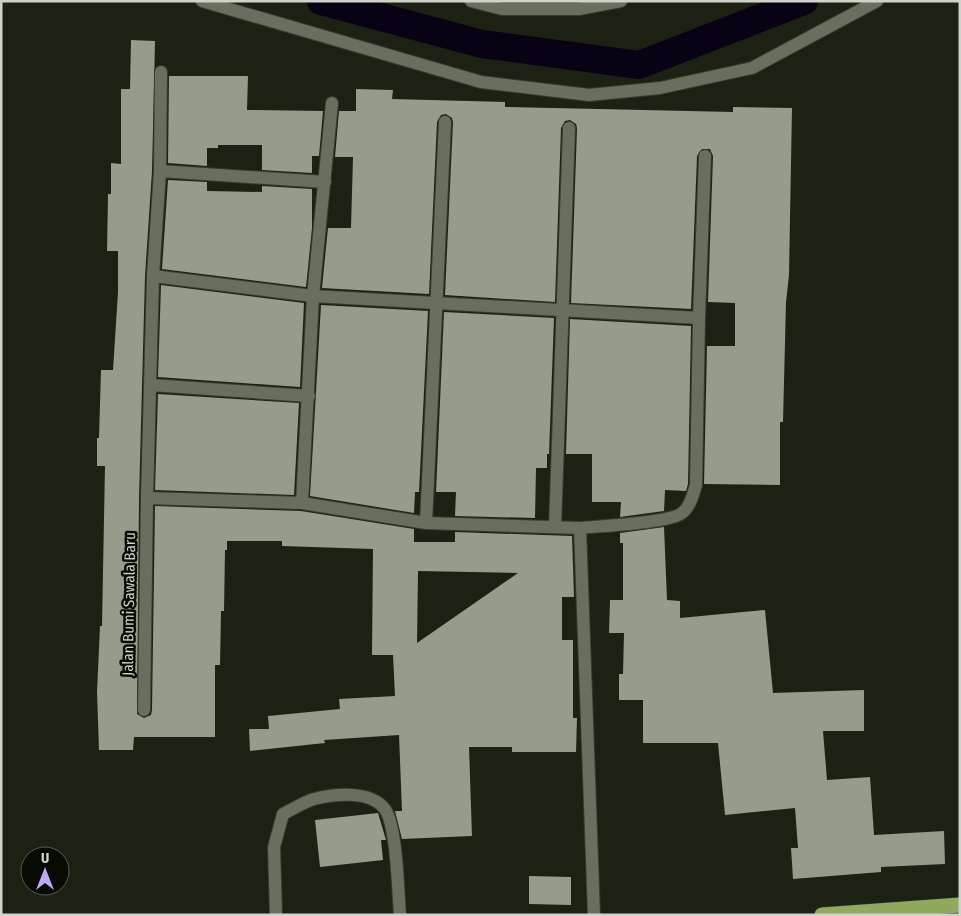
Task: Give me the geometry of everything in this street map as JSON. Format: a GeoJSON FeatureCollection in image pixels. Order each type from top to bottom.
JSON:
{"type":"FeatureCollection","features":[{"type":"Feature","properties":{"kind":"highway"},"geometry":{"type":"LineString","coordinates":[[822,915],[960,905]]}},
{"type":"Feature","properties":{"kind":"street"},"geometry":{"type":"LineString","coordinates":[[202,1],[481,82],[590,95],[660,88],[752,68],[876,1]]}},
{"type":"Feature","properties":{"kind":"street"},"geometry":{"type":"LineString","coordinates":[[471,1],[502,9],[579,9],[622,1]]}},
{"type":"Feature","properties":{"kind":"street","name":"Jalan Bumi Sawala Baru"},"geometry":{"type":"LineString","coordinates":[[144,710],[147,498],[154,276],[160,171],[161,72]]}},
{"type":"Feature","properties":{"kind":"street"},"geometry":{"type":"LineString","coordinates":[[302,503],[313,296],[326,182],[332,103]]}},
{"type":"Feature","properties":{"kind":"street"},"geometry":{"type":"LineString","coordinates":[[426,523],[445,122]]}},
{"type":"Feature","properties":{"kind":"street"},"geometry":{"type":"LineString","coordinates":[[555,527],[569,128]]}},
{"type":"Feature","properties":{"kind":"street"},"geometry":{"type":"LineString","coordinates":[[147,498],[302,503],[426,523],[580,528],[664,520],[681,514],[690,503],[696,486],[699,318],[705,156]]}},
{"type":"Feature","properties":{"kind":"street"},"geometry":{"type":"LineString","coordinates":[[160,171],[326,182]]}},
{"type":"Feature","properties":{"kind":"street"},"geometry":{"type":"LineString","coordinates":[[154,276],[313,296],[699,318]]}},
{"type":"Feature","properties":{"kind":"street"},"geometry":{"type":"LineString","coordinates":[[151,385],[308,396]]}},
{"type":"Feature","properties":{"kind":"street"},"geometry":{"type":"LineString","coordinates":[[580,528],[594,915]]}},
{"type":"Feature","properties":{"kind":"street"},"geometry":{"type":"LineString","coordinates":[[276,915],[274,847],[283,814],[313,799],[352,794],[368,798],[384,808],[392,825],[400,915]]}},
{"type":"Feature","properties":{"kind":"building"},"geometry":{"type":"Polygon","coordinates":[[[131,40],[155,41],[152,171],[145,276],[139,498],[137,714],[144,718],[151,715],[152,710],[155,506],[301,511],[414,529],[414,542],[455,542],[455,532],[572,536],[574,597],[562,597],[562,640],[573,640],[573,718],[577,718],[576,752],[512,752],[512,747],[469,747],[472,836],[402,839],[395,811],[402,811],[399,735],[324,740],[325,743],[250,751],[249,729],[269,729],[268,716],[340,709],[339,699],[395,696],[393,655],[372,655],[373,549],[282,546],[282,541],[227,541],[227,550],[225,550],[224,611],[221,611],[220,665],[215,665],[215,737],[134,737],[133,750],[99,750],[97,692],[100,626],[102,626],[105,466],[97,466],[97,438],[99,438],[101,370],[113,370],[118,292],[118,251],[107,251],[108,194],[111,194],[111,163],[121,164],[121,89],[130,89],[131,40]],[[418,571],[417,643],[518,573],[418,571]]]}},
{"type":"Feature","properties":{"kind":"building"},"geometry":{"type":"Polygon","coordinates":[[[169,76],[248,76],[247,110],[323,111],[319,156],[312,156],[312,173],[262,170],[262,145],[218,145],[218,148],[207,148],[207,166],[168,163],[169,76]]]}},
{"type":"Feature","properties":{"kind":"building"},"geometry":{"type":"Polygon","coordinates":[[[356,89],[393,90],[392,99],[505,102],[505,107],[733,112],[733,107],[792,108],[789,275],[786,302],[783,422],[780,422],[780,485],[704,484],[707,346],[735,346],[735,303],[708,302],[713,156],[710,149],[702,149],[697,156],[691,309],[571,303],[577,128],[576,124],[570,120],[565,121],[561,128],[555,302],[445,295],[453,122],[452,118],[446,114],[441,115],[437,122],[429,294],[322,288],[328,228],[351,228],[353,157],[335,157],[339,111],[356,111],[356,89]]]}},
{"type":"Feature","properties":{"kind":"building"},"geometry":{"type":"Polygon","coordinates":[[[168,180],[207,182],[207,191],[262,192],[262,186],[312,189],[312,228],[306,287],[162,269],[168,180]]]}},
{"type":"Feature","properties":{"kind":"building"},"geometry":{"type":"Polygon","coordinates":[[[161,285],[304,303],[300,387],[158,377],[161,285]]]}},
{"type":"Feature","properties":{"kind":"building"},"geometry":{"type":"Polygon","coordinates":[[[321,305],[428,311],[419,492],[415,492],[414,513],[310,496],[321,305]]]}},
{"type":"Feature","properties":{"kind":"building"},"geometry":{"type":"Polygon","coordinates":[[[444,312],[554,318],[549,454],[547,454],[547,468],[536,468],[535,518],[455,516],[456,492],[436,492],[444,312]]]}},
{"type":"Feature","properties":{"kind":"building"},"geometry":{"type":"Polygon","coordinates":[[[570,319],[691,326],[688,484],[686,491],[665,490],[664,511],[620,517],[621,502],[592,502],[592,454],[566,454],[570,319]]]}},
{"type":"Feature","properties":{"kind":"building"},"geometry":{"type":"Polygon","coordinates":[[[158,394],[299,403],[294,495],[155,490],[158,394]]]}},
{"type":"Feature","properties":{"kind":"building"},"geometry":{"type":"Polygon","coordinates":[[[664,527],[667,600],[680,601],[680,618],[765,610],[773,693],[864,690],[864,731],[823,731],[827,780],[870,777],[874,835],[944,831],[945,864],[881,867],[881,872],[793,879],[791,848],[798,848],[795,808],[725,815],[718,743],[643,743],[643,700],[619,700],[619,674],[623,674],[624,633],[609,633],[610,600],[623,600],[623,543],[620,543],[620,533],[664,527]]]}},
{"type":"Feature","properties":{"kind":"building"},"geometry":{"type":"Polygon","coordinates":[[[378,813],[386,840],[381,840],[383,860],[320,867],[315,820],[378,813]]]}},
{"type":"Feature","properties":{"kind":"building"},"geometry":{"type":"Polygon","coordinates":[[[529,876],[571,877],[571,905],[529,904],[529,876]]]}},
{"type":"Feature","properties":{"kind":"waterway"},"geometry":{"type":"LineString","coordinates":[[321,1],[482,44],[639,65],[804,1]]}}]}
